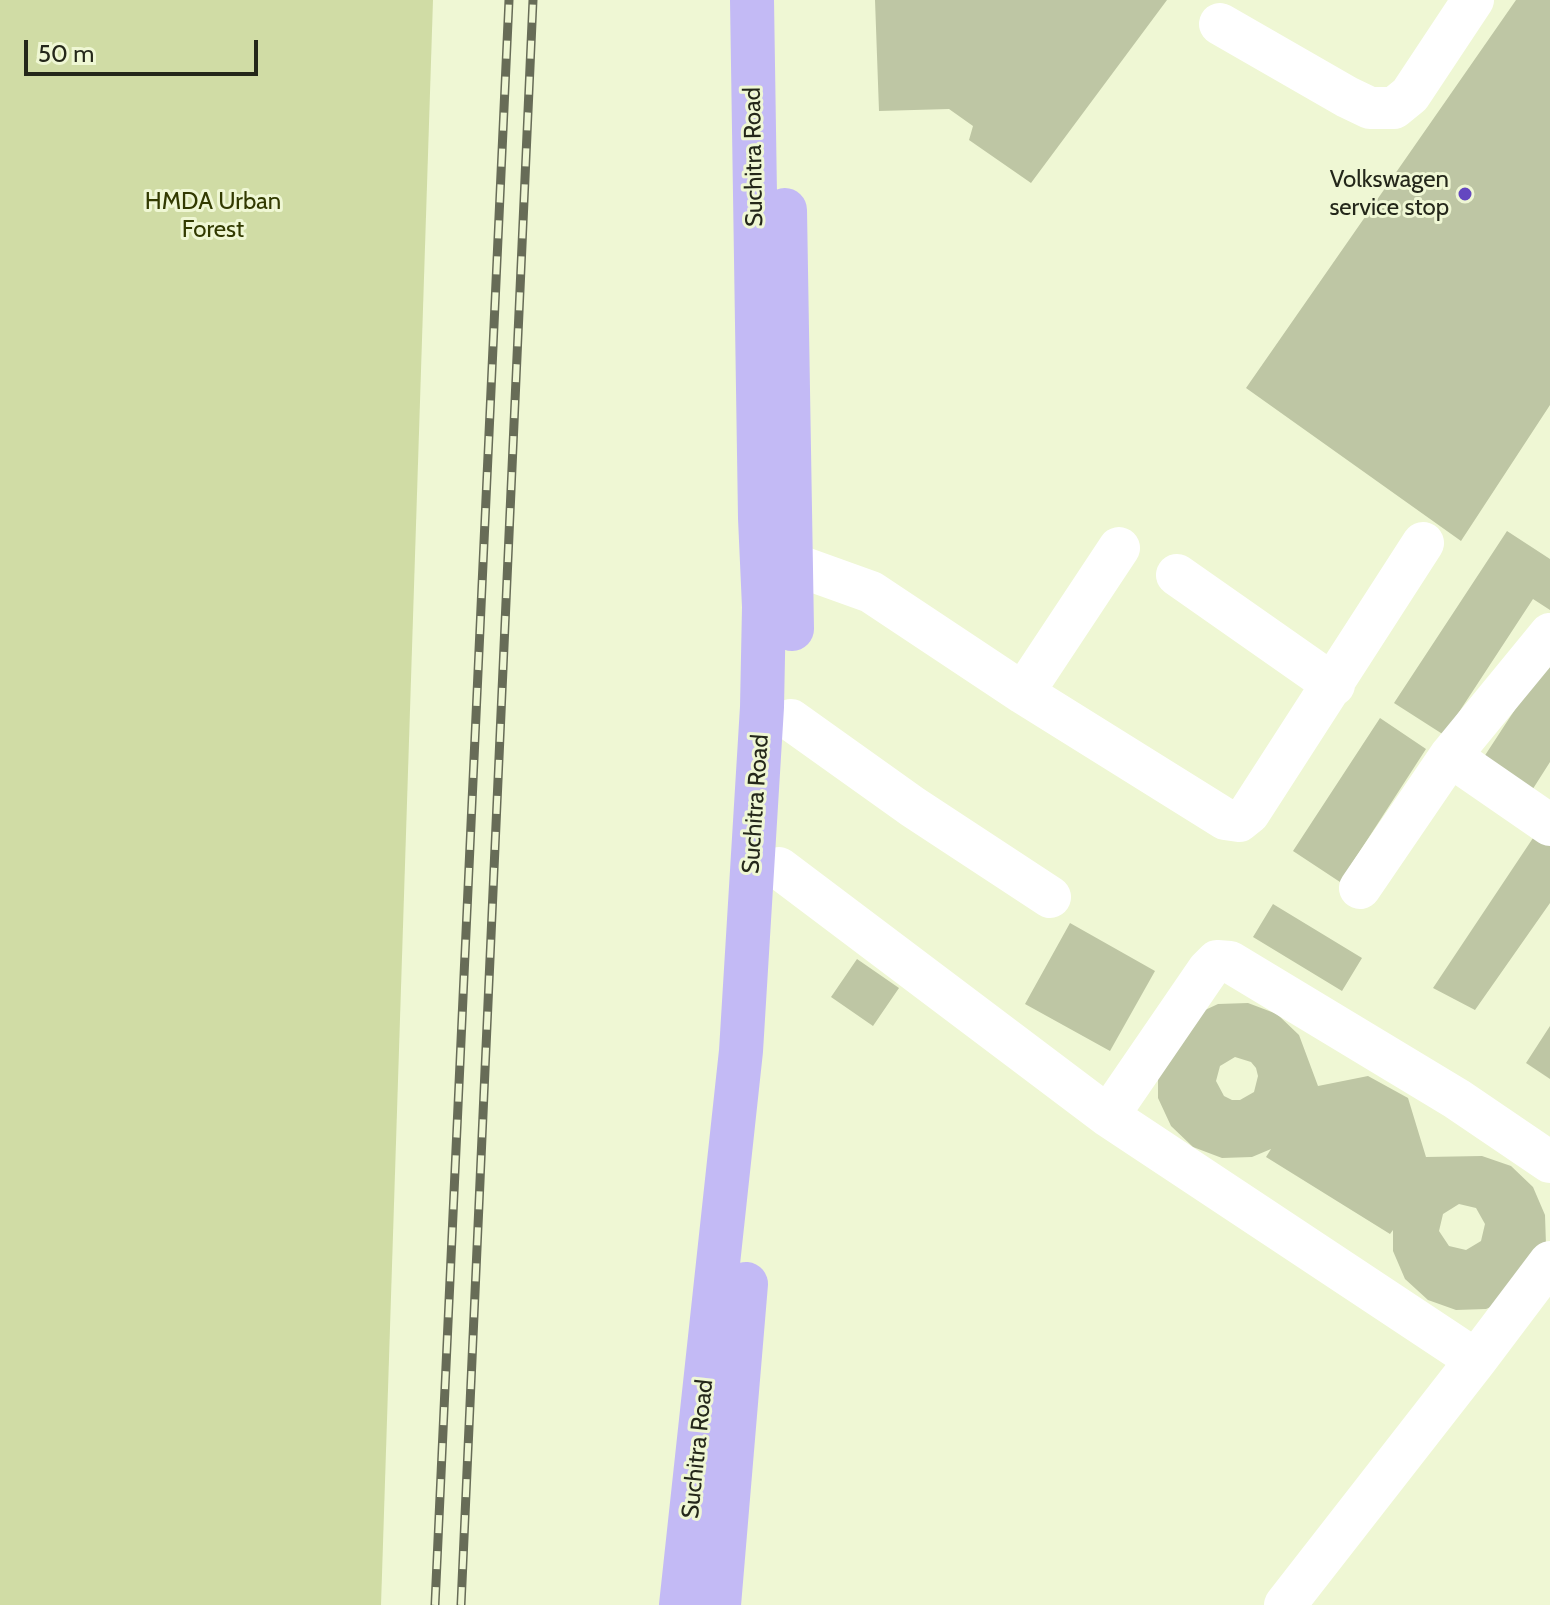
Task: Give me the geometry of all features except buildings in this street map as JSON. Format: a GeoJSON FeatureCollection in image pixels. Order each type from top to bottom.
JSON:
{"type":"FeatureCollection","features":[{"type":"Feature","properties":{"kind":"main road","name":"Suchitra Road"},"geometry":{"type":"LineString","coordinates":[[681,1605],[741,1051],[762,707],[764,607],[752,0]]}},
{"type":"Feature","properties":{"kind":"main road","name":"Suchitra Road"},"geometry":{"type":"LineString","coordinates":[[719,1605],[767,1046],[791,720],[793,564],[781,0]]}},
{"type":"Feature","properties":{"kind":"street"},"geometry":{"type":"LineString","coordinates":[[1220,24],[1370,108],[1394,108],[1410,95],[1473,0]]}},
{"type":"Feature","properties":{"kind":"street"},"geometry":{"type":"LineString","coordinates":[[793,564],[871,592],[1023,693],[1225,819],[1239,821],[1249,813],[1334,685],[1423,543]]}},
{"type":"Feature","properties":{"kind":"street"},"geometry":{"type":"LineString","coordinates":[[1023,693],[1119,548]]}},
{"type":"Feature","properties":{"kind":"street"},"geometry":{"type":"LineString","coordinates":[[1177,575],[1334,685]]}},
{"type":"Feature","properties":{"kind":"street"},"geometry":{"type":"LineString","coordinates":[[1360,888],[1450,756],[1550,634]]}},
{"type":"Feature","properties":{"kind":"street"},"geometry":{"type":"LineString","coordinates":[[791,720],[913,807],[1050,897]]}},
{"type":"Feature","properties":{"kind":"street"},"geometry":{"type":"LineString","coordinates":[[1450,756],[1547,817]]}},
{"type":"Feature","properties":{"kind":"street"},"geometry":{"type":"LineString","coordinates":[[779,868],[1108,1116],[1476,1360]]}},
{"type":"Feature","properties":{"kind":"street"},"geometry":{"type":"LineString","coordinates":[[1108,1116],[1208,970],[1217,961],[1230,962],[1457,1099],[1550,1162]]}},
{"type":"Feature","properties":{"kind":"street"},"geometry":{"type":"LineString","coordinates":[[1285,1605],[1550,1262]]}},
{"type":"Feature","properties":{"kind":"green space","name":"HMDA Urban Forest"},"geometry":{"type":"Polygon","coordinates":[[[0,0],[433,0],[381,1605],[0,1605],[0,0]]]}},
{"type":"Feature","properties":{"kind":"railway"},"geometry":{"type":"LineString","coordinates":[[435,1605],[509,0]]}},
{"type":"Feature","properties":{"kind":"railway"},"geometry":{"type":"LineString","coordinates":[[461,1605],[533,0]]}},
{"type":"Feature","properties":{"kind":"place","name":"Volkswagen service stop"},"geometry":{"type":"Point","coordinates":[1465,194]}}]}
